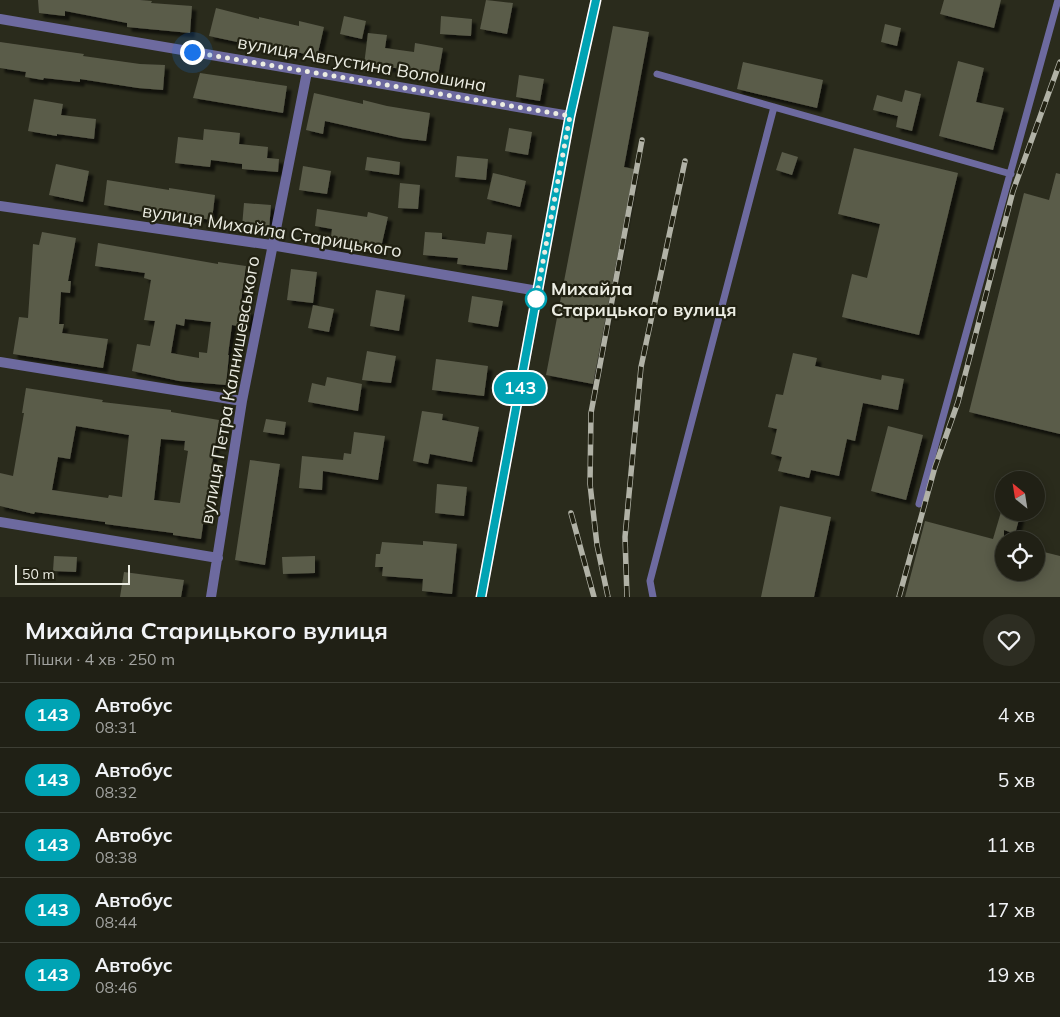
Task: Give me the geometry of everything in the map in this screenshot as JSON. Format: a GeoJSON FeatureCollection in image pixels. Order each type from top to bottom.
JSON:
{"type":"FeatureCollection","features":[{"type":"Feature","properties":{"kind":"main road"},"geometry":{"type":"LineString","coordinates":[[481,597],[570,116],[596,0]]}},
{"type":"Feature","properties":{"kind":"street","name":"вулиця Августина Волошина"},"geometry":{"type":"LineString","coordinates":[[0,19],[570,116]]}},
{"type":"Feature","properties":{"kind":"street","name":"вулиця Петра Калнишевського"},"geometry":{"type":"LineString","coordinates":[[212,597],[242,401],[271,245],[307,72]]}},
{"type":"Feature","properties":{"kind":"street","name":"вулиця Михайла Старицького"},"geometry":{"type":"LineString","coordinates":[[0,206],[271,245],[538,291]]}},
{"type":"Feature","properties":{"kind":"street"},"geometry":{"type":"LineString","coordinates":[[0,362],[242,401]]}},
{"type":"Feature","properties":{"kind":"street"},"geometry":{"type":"LineString","coordinates":[[0,522],[218,558]]}},
{"type":"Feature","properties":{"kind":"lane"},"geometry":{"type":"LineString","coordinates":[[919,504],[1058,0]]}},
{"type":"Feature","properties":{"kind":"lane"},"geometry":{"type":"LineString","coordinates":[[656,74],[1010,174]]}},
{"type":"Feature","properties":{"kind":"lane"},"geometry":{"type":"LineString","coordinates":[[654,597],[650,581],[774,107]]}},
{"type":"Feature","properties":{"kind":"building"},"geometry":{"type":"Polygon","coordinates":[[[38,0],[140,0],[152,1],[151,3],[192,6],[190,33],[127,27],[127,23],[65,11],[65,16],[39,13],[38,0]]]}},
{"type":"Feature","properties":{"kind":"building"},"geometry":{"type":"Polygon","coordinates":[[[486,0],[513,3],[507,34],[480,29],[486,0]]]}},
{"type":"Feature","properties":{"kind":"building"},"geometry":{"type":"Polygon","coordinates":[[[944,0],[1001,0],[994,28],[940,14],[944,0]]]}},
{"type":"Feature","properties":{"kind":"building"},"geometry":{"type":"Polygon","coordinates":[[[216,8],[259,19],[259,17],[299,26],[299,21],[324,27],[317,57],[276,47],[275,50],[209,36],[216,8]]]}},
{"type":"Feature","properties":{"kind":"building"},"geometry":{"type":"Polygon","coordinates":[[[344,16],[366,21],[362,39],[340,34],[344,16]]]}},
{"type":"Feature","properties":{"kind":"building"},"geometry":{"type":"Polygon","coordinates":[[[441,16],[472,19],[471,36],[440,34],[441,16]]]}},
{"type":"Feature","properties":{"kind":"building"},"geometry":{"type":"Polygon","coordinates":[[[885,24],[901,28],[897,46],[881,42],[885,24]]]}},
{"type":"Feature","properties":{"kind":"building"},"geometry":{"type":"Polygon","coordinates":[[[613,26],[649,32],[624,167],[634,169],[593,384],[546,375],[613,26]]]}},
{"type":"Feature","properties":{"kind":"building"},"geometry":{"type":"Polygon","coordinates":[[[368,33],[387,35],[385,48],[414,52],[415,43],[443,48],[438,76],[395,68],[364,65],[368,33]]]}},
{"type":"Feature","properties":{"kind":"building"},"geometry":{"type":"Polygon","coordinates":[[[0,42],[140,64],[165,65],[163,90],[80,79],[80,82],[25,77],[26,72],[0,68],[0,42]]]}},
{"type":"Feature","properties":{"kind":"building"},"geometry":{"type":"Polygon","coordinates":[[[958,61],[984,68],[976,102],[1004,108],[993,150],[939,136],[958,61]]]}},
{"type":"Feature","properties":{"kind":"building"},"geometry":{"type":"Polygon","coordinates":[[[743,62],[823,80],[817,108],[737,89],[743,62]]]}},
{"type":"Feature","properties":{"kind":"building"},"geometry":{"type":"Polygon","coordinates":[[[200,73],[287,86],[283,113],[193,98],[200,73]]]}},
{"type":"Feature","properties":{"kind":"building"},"geometry":{"type":"Polygon","coordinates":[[[519,75],[544,79],[540,101],[516,97],[519,75]]]}},
{"type":"Feature","properties":{"kind":"building"},"geometry":{"type":"Polygon","coordinates":[[[905,90],[921,94],[912,131],[896,127],[898,116],[873,110],[877,95],[902,102],[905,90]]]}},
{"type":"Feature","properties":{"kind":"building"},"geometry":{"type":"Polygon","coordinates":[[[314,93],[363,104],[363,100],[430,113],[426,141],[401,138],[325,121],[323,134],[306,130],[314,93]]]}},
{"type":"Feature","properties":{"kind":"building"},"geometry":{"type":"Polygon","coordinates":[[[34,99],[63,104],[61,115],[96,119],[94,139],[28,131],[34,99]]]}},
{"type":"Feature","properties":{"kind":"building"},"geometry":{"type":"Polygon","coordinates":[[[509,128],[532,132],[528,155],[505,151],[509,128]]]}},
{"type":"Feature","properties":{"kind":"building"},"geometry":{"type":"Polygon","coordinates":[[[204,129],[240,133],[239,144],[268,147],[267,158],[279,159],[278,172],[242,169],[242,164],[211,160],[210,167],[175,163],[178,137],[203,140],[204,129]]]}},
{"type":"Feature","properties":{"kind":"building"},"geometry":{"type":"Polygon","coordinates":[[[854,148],[958,173],[919,335],[842,317],[852,274],[867,278],[880,224],[838,214],[854,148]]]}},
{"type":"Feature","properties":{"kind":"building"},"geometry":{"type":"Polygon","coordinates":[[[782,152],[798,157],[792,175],[776,170],[782,152]]]}},
{"type":"Feature","properties":{"kind":"building"},"geometry":{"type":"Polygon","coordinates":[[[457,156],[488,159],[486,180],[455,177],[457,156]]]}},
{"type":"Feature","properties":{"kind":"building"},"geometry":{"type":"Polygon","coordinates":[[[367,157],[400,162],[399,175],[365,170],[367,157]]]}},
{"type":"Feature","properties":{"kind":"building"},"geometry":{"type":"Polygon","coordinates":[[[56,164],[89,171],[83,202],[49,195],[56,164]]]}},
{"type":"Feature","properties":{"kind":"building"},"geometry":{"type":"Polygon","coordinates":[[[303,166],[331,171],[327,194],[299,190],[303,166]]]}},
{"type":"Feature","properties":{"kind":"building"},"geometry":{"type":"Polygon","coordinates":[[[493,173],[526,181],[520,207],[487,199],[493,173]]]}},
{"type":"Feature","properties":{"kind":"building"},"geometry":{"type":"Polygon","coordinates":[[[1056,173],[1060,174],[1060,434],[969,412],[1024,193],[1049,200],[1056,173]]]}},
{"type":"Feature","properties":{"kind":"building"},"geometry":{"type":"Polygon","coordinates":[[[107,180],[215,195],[212,220],[104,205],[107,180]]]}},
{"type":"Feature","properties":{"kind":"building"},"geometry":{"type":"Polygon","coordinates":[[[400,183],[420,185],[418,209],[398,208],[400,183]]]}},
{"type":"Feature","properties":{"kind":"building"},"geometry":{"type":"Polygon","coordinates":[[[244,203],[271,205],[269,230],[242,227],[244,203]]]}},
{"type":"Feature","properties":{"kind":"building"},"geometry":{"type":"Polygon","coordinates":[[[317,209],[367,217],[368,212],[388,217],[380,252],[351,246],[351,248],[330,245],[332,229],[315,226],[317,209]]]}},
{"type":"Feature","properties":{"kind":"building"},"geometry":{"type":"Polygon","coordinates":[[[42,232],[76,238],[68,281],[71,281],[70,293],[61,292],[59,324],[64,324],[62,333],[108,339],[103,368],[13,354],[19,317],[28,318],[33,244],[39,245],[42,232]]]}},
{"type":"Feature","properties":{"kind":"building"},"geometry":{"type":"Polygon","coordinates":[[[425,232],[442,233],[442,239],[485,244],[487,232],[512,235],[507,270],[457,264],[458,258],[423,255],[425,232]]]}},
{"type":"Feature","properties":{"kind":"building"},"geometry":{"type":"Polygon","coordinates":[[[98,243],[218,264],[218,262],[246,266],[240,309],[251,311],[248,328],[232,325],[226,385],[179,381],[132,371],[137,344],[150,346],[155,321],[144,320],[151,280],[144,278],[145,273],[95,266],[98,243]],[[185,319],[184,326],[176,324],[171,353],[199,358],[199,352],[207,353],[211,322],[185,319]]]}},
{"type":"Feature","properties":{"kind":"building"},"geometry":{"type":"Polygon","coordinates":[[[291,269],[317,272],[313,303],[287,300],[291,269]]]}},
{"type":"Feature","properties":{"kind":"building"},"geometry":{"type":"Polygon","coordinates":[[[376,290],[405,295],[399,331],[370,326],[376,290]]]}},
{"type":"Feature","properties":{"kind":"building"},"geometry":{"type":"Polygon","coordinates":[[[472,296],[503,301],[498,327],[468,322],[472,296]]]}},
{"type":"Feature","properties":{"kind":"building"},"geometry":{"type":"Polygon","coordinates":[[[313,305],[334,309],[329,332],[308,328],[313,305]]]}},
{"type":"Feature","properties":{"kind":"building"},"geometry":{"type":"Polygon","coordinates":[[[367,351],[396,356],[391,383],[362,380],[367,351]]]}},
{"type":"Feature","properties":{"kind":"building"},"geometry":{"type":"Polygon","coordinates":[[[793,353],[817,358],[815,366],[881,380],[882,375],[904,379],[898,410],[863,403],[855,441],[847,439],[839,476],[811,470],[809,478],[778,471],[782,457],[771,454],[777,429],[768,427],[776,394],[783,395],[793,353]]]}},
{"type":"Feature","properties":{"kind":"building"},"geometry":{"type":"Polygon","coordinates":[[[436,359],[488,366],[484,396],[432,390],[436,359]]]}},
{"type":"Feature","properties":{"kind":"building"},"geometry":{"type":"Polygon","coordinates":[[[327,377],[362,384],[358,411],[308,402],[312,383],[325,386],[327,377]]]}},
{"type":"Feature","properties":{"kind":"building"},"geometry":{"type":"Polygon","coordinates":[[[26,388],[103,400],[102,402],[171,410],[171,412],[219,420],[212,464],[221,465],[217,492],[208,491],[201,539],[173,535],[173,533],[105,524],[105,522],[35,512],[34,514],[0,506],[0,473],[13,476],[24,413],[22,413],[26,388]],[[76,426],[70,459],[58,457],[52,490],[108,498],[109,495],[122,497],[129,435],[76,426]],[[161,439],[154,500],[180,503],[188,451],[184,450],[185,441],[161,439]]]}},
{"type":"Feature","properties":{"kind":"building"},"geometry":{"type":"Polygon","coordinates":[[[422,411],[443,414],[442,420],[479,427],[472,462],[430,454],[428,464],[413,461],[422,411]]]}},
{"type":"Feature","properties":{"kind":"building"},"geometry":{"type":"Polygon","coordinates":[[[266,419],[286,422],[284,435],[263,432],[266,419]]]}},
{"type":"Feature","properties":{"kind":"building"},"geometry":{"type":"Polygon","coordinates":[[[888,426],[923,435],[906,500],[871,491],[888,426]]]}},
{"type":"Feature","properties":{"kind":"building"},"geometry":{"type":"Polygon","coordinates":[[[354,432],[385,436],[378,480],[323,471],[322,490],[299,488],[302,456],[343,460],[344,453],[351,454],[354,432]]]}},
{"type":"Feature","properties":{"kind":"building"},"geometry":{"type":"Polygon","coordinates":[[[250,460],[280,464],[265,565],[235,560],[250,460]]]}},
{"type":"Feature","properties":{"kind":"building"},"geometry":{"type":"Polygon","coordinates":[[[437,484],[467,487],[464,516],[435,513],[437,484]]]}},
{"type":"Feature","properties":{"kind":"building"},"geometry":{"type":"Polygon","coordinates":[[[780,506],[831,517],[814,597],[761,597],[780,506]]]}},
{"type":"Feature","properties":{"kind":"building"},"geometry":{"type":"Polygon","coordinates":[[[925,521],[993,539],[995,532],[995,581],[1045,581],[1045,552],[1060,556],[1060,597],[905,597],[925,521]]]}},
{"type":"Feature","properties":{"kind":"building"},"geometry":{"type":"Polygon","coordinates":[[[998,521],[1019,521],[1016,531],[995,531],[998,521]]]}},
{"type":"Feature","properties":{"kind":"building"},"geometry":{"type":"Polygon","coordinates":[[[423,541],[457,544],[452,594],[422,591],[423,579],[382,576],[383,567],[375,567],[376,554],[380,554],[382,542],[423,545],[423,541]]]}},
{"type":"Feature","properties":{"kind":"building"},"geometry":{"type":"Polygon","coordinates":[[[54,556],[77,557],[76,572],[53,571],[54,556]]]}},
{"type":"Feature","properties":{"kind":"building"},"geometry":{"type":"Polygon","coordinates":[[[315,556],[315,573],[283,574],[282,557],[315,556]]]}},
{"type":"Feature","properties":{"kind":"building"},"geometry":{"type":"Polygon","coordinates":[[[124,572],[184,580],[181,597],[120,597],[124,572]]]}},
{"type":"Feature","properties":{"kind":"railway"},"geometry":{"type":"LineString","coordinates":[[899,597],[935,467],[958,402],[1013,191],[1060,62]]}},
{"type":"Feature","properties":{"kind":"railway"},"geometry":{"type":"LineString","coordinates":[[608,597],[597,545],[590,484],[591,413],[642,140]]}},
{"type":"Feature","properties":{"kind":"railway"},"geometry":{"type":"LineString","coordinates":[[627,597],[625,537],[641,367],[685,161]]}},
{"type":"Feature","properties":{"kind":"railway"},"geometry":{"type":"LineString","coordinates":[[571,513],[594,597]]}},
{"type":"Feature","properties":{"kind":"bus line","name":"143"},"geometry":{"type":"LineString","coordinates":[[481,597],[570,116],[596,0]]}},
{"type":"Feature","properties":{"kind":"place","name":"Михайла Старицького вулиця"},"geometry":{"type":"Point","coordinates":[536,299]}},
{"type":"Feature","properties":{"kind":"route"},"geometry":{"type":"LineString","coordinates":[[192,52],[570,116],[536,299]]}}]}
